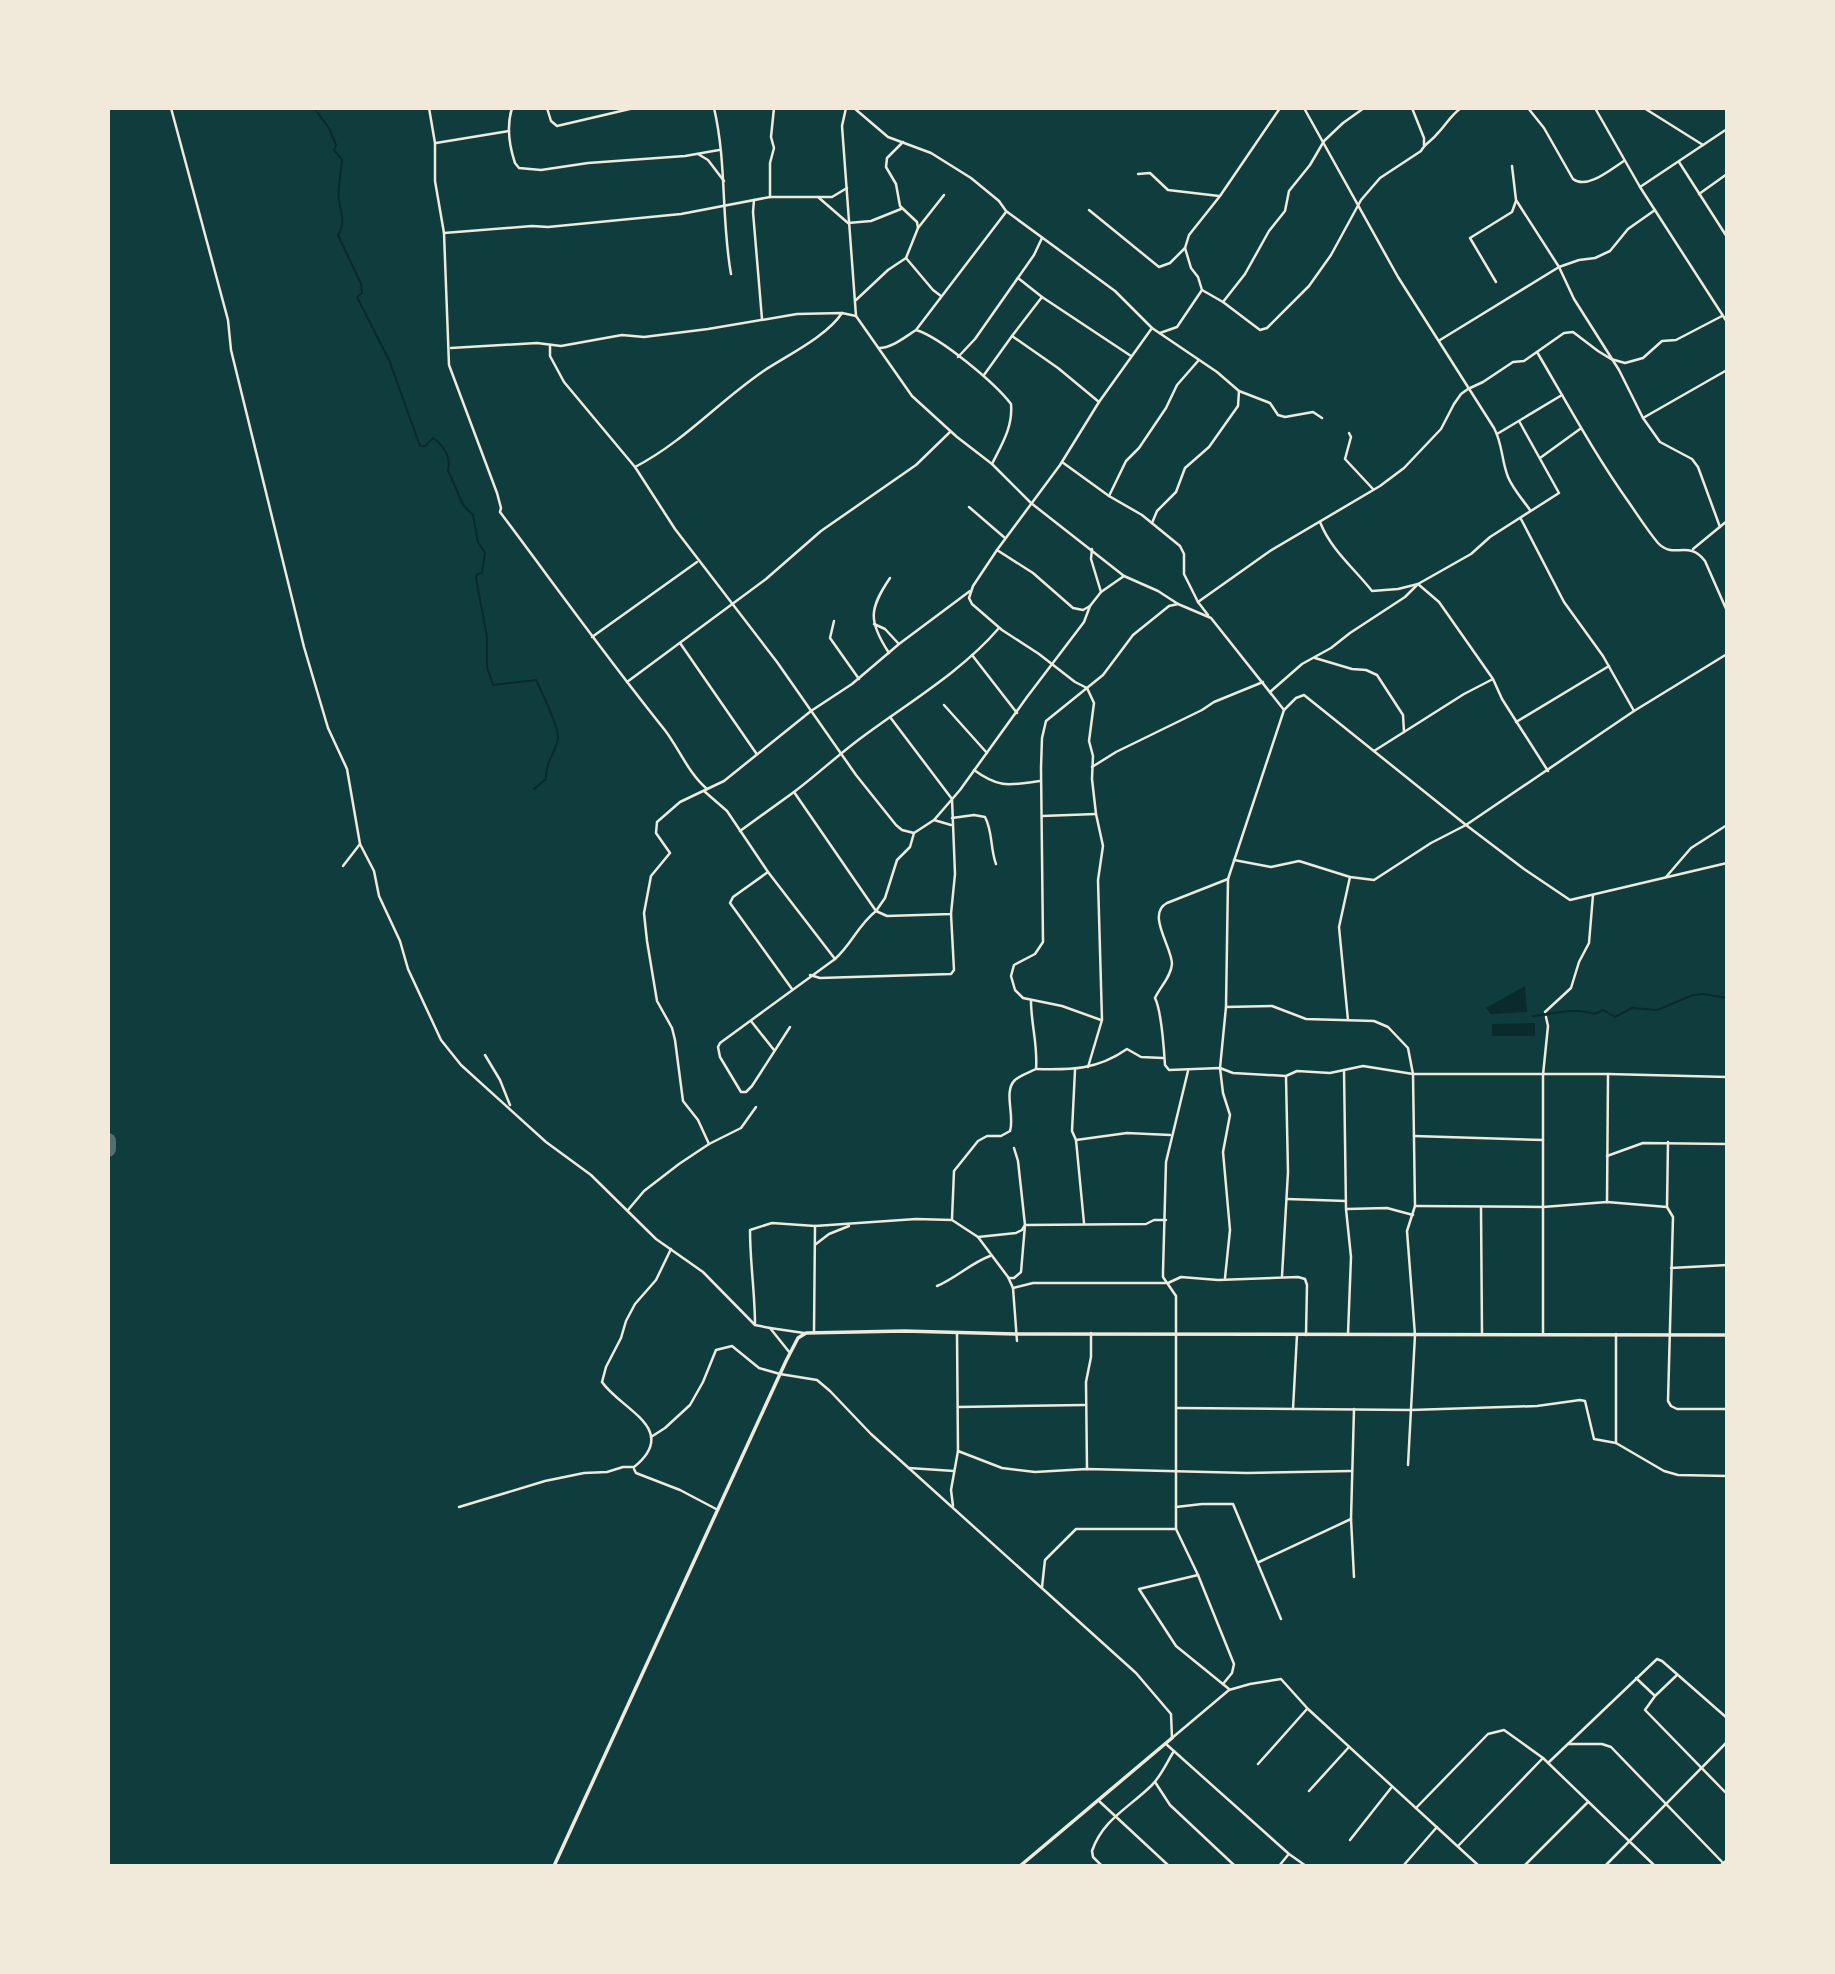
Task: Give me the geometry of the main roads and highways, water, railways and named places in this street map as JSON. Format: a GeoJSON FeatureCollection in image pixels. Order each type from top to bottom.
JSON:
{"type":"FeatureCollection","features":[{"type":"Feature","properties":{"kind":"water"},"geometry":{"type":"Polygon","coordinates":[[[1525,986],[1527,1012],[1491,1014],[1486,1008],[1525,986]]]}},
{"type":"Feature","properties":{"kind":"water"},"geometry":{"type":"Polygon","coordinates":[[[1535,1023],[1535,1036],[1492,1036],[1492,1024],[1535,1023]]]}},
{"type":"Feature","properties":{"kind":"waterway"},"geometry":{"type":"LineString","coordinates":[[314,108],[329,128],[336,145],[334,150],[342,160],[338,192],[342,222],[338,235],[361,284],[362,293],[357,297],[389,360],[420,446],[425,446],[433,438],[446,452],[448,470],[463,505],[473,515],[478,542],[485,553],[482,573],[477,574],[476,578],[487,637],[487,667],[493,685],[536,680],[555,725],[558,737],[547,766],[546,779],[534,789]]}},
{"type":"Feature","properties":{"kind":"waterway"},"geometry":{"type":"LineString","coordinates":[[1533,1016],[1572,1011],[1594,1014],[1603,1010],[1615,1017],[1632,1008],[1657,1010],[1693,995],[1727,998]]}}]}
